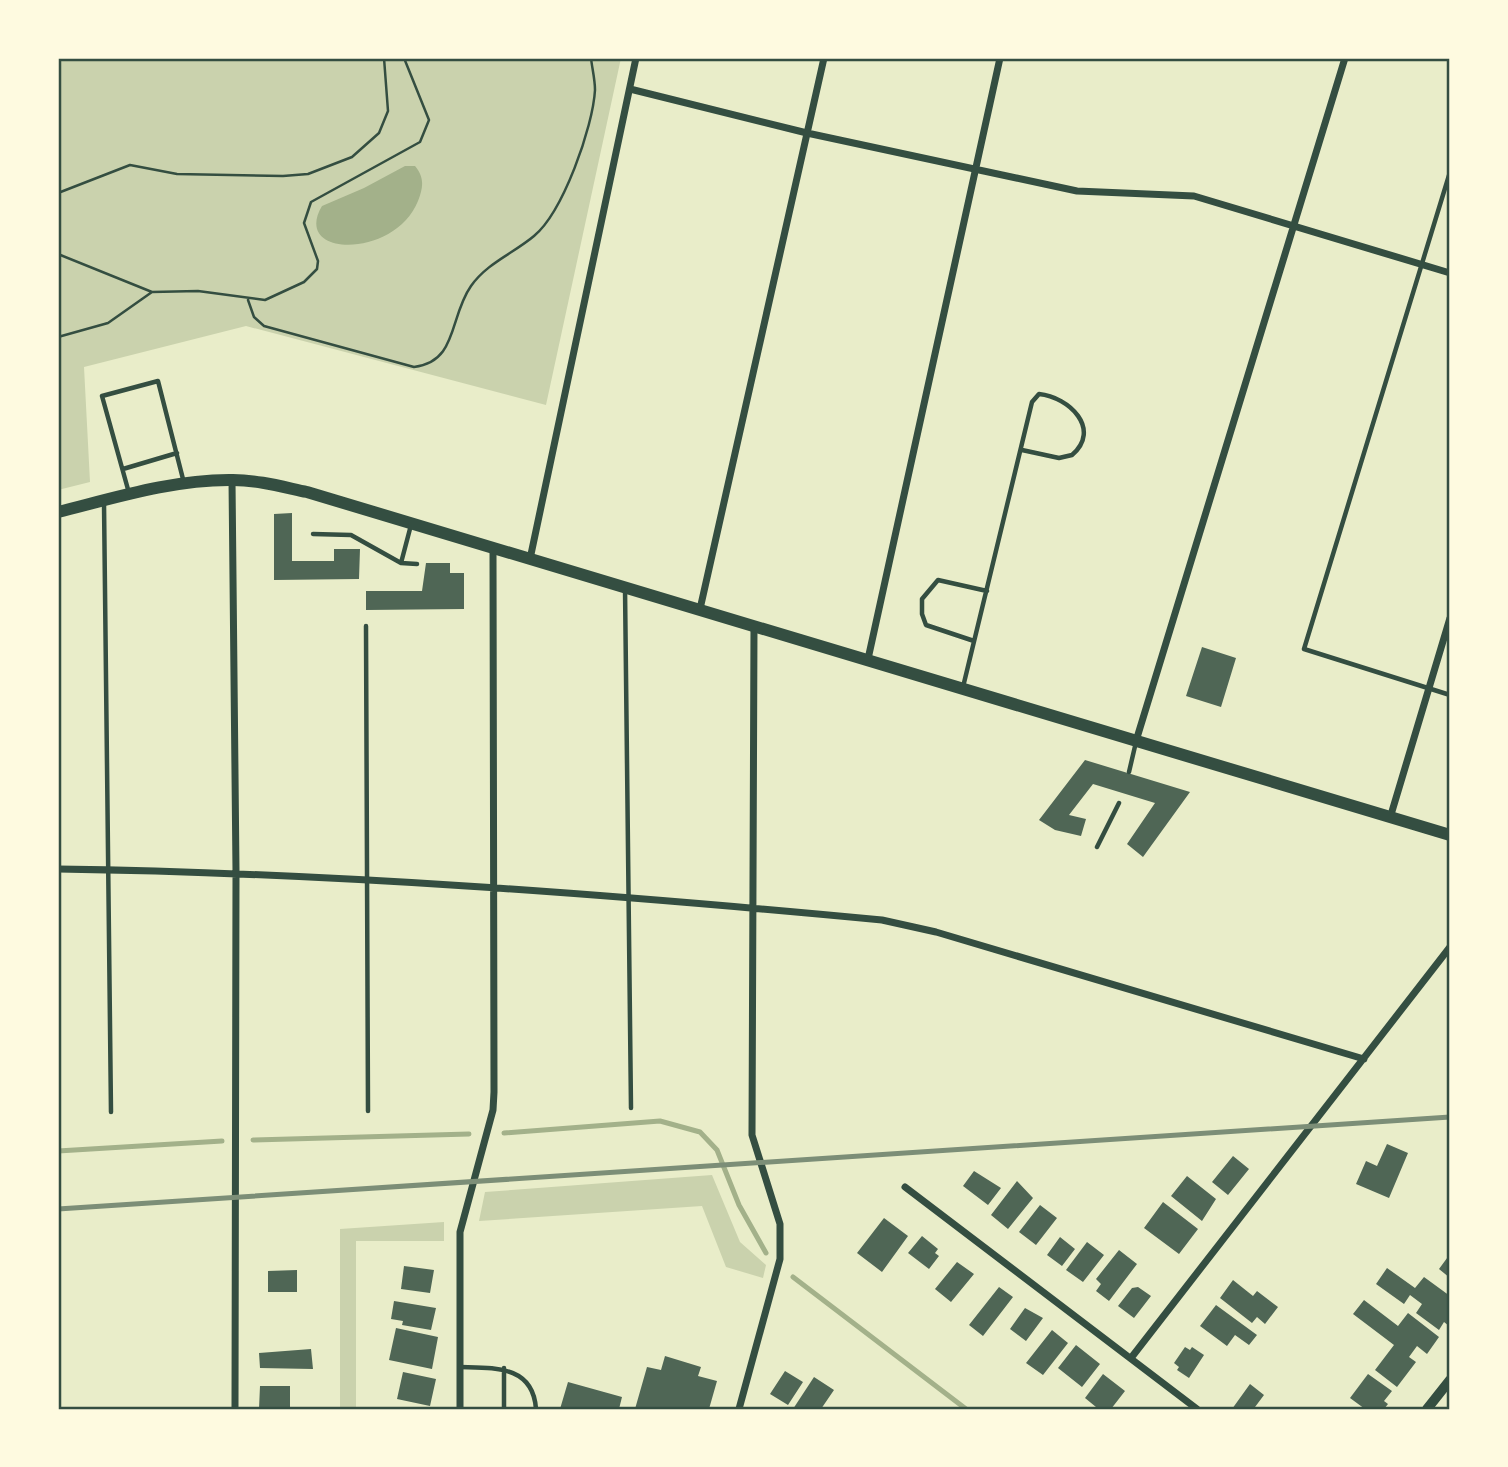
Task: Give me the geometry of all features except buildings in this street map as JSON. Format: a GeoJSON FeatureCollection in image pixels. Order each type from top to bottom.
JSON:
{"type":"FeatureCollection","features":[{"type":"Feature","properties":{"kind":"main road"},"geometry":{"type":"LineString","coordinates":[[58,512],[104,498],[184,484],[232,480],[307,492],[1450,835]]}},
{"type":"Feature","properties":{"kind":"street"},"geometry":{"type":"LineString","coordinates":[[530,559],[636,58]]}},
{"type":"Feature","properties":{"kind":"street"},"geometry":{"type":"LineString","coordinates":[[700,609],[824,58]]}},
{"type":"Feature","properties":{"kind":"street"},"geometry":{"type":"LineString","coordinates":[[868,659],[1000,58]]}},
{"type":"Feature","properties":{"kind":"street"},"geometry":{"type":"LineString","coordinates":[[1136,741],[1345,58]]}},
{"type":"Feature","properties":{"kind":"street"},"geometry":{"type":"LineString","coordinates":[[629,89],[974,171],[1103,194],[1194,196],[1450,273]]}},
{"type":"Feature","properties":{"kind":"street"},"geometry":{"type":"LineString","coordinates":[[232,480],[236,871],[235,1409]]}},
{"type":"Feature","properties":{"kind":"street"},"geometry":{"type":"LineString","coordinates":[[460,1409],[460,1232],[493,1110],[494,1092],[493,549]]}},
{"type":"Feature","properties":{"kind":"street"},"geometry":{"type":"LineString","coordinates":[[1390,818],[1450,618]]}},
{"type":"Feature","properties":{"kind":"street"},"geometry":{"type":"LineString","coordinates":[[739,1409],[782,1243],[780,1224],[752,1135],[754,626]]}},
{"type":"Feature","properties":{"kind":"street"},"geometry":{"type":"LineString","coordinates":[[58,869],[236,871],[368,878],[882,920],[936,932],[1364,1059]]}},
{"type":"Feature","properties":{"kind":"street"},"geometry":{"type":"LineString","coordinates":[[1131,1358],[1450,947]]}},
{"type":"Feature","properties":{"kind":"street"},"geometry":{"type":"LineString","coordinates":[[905,1187],[1198,1409]]}},
{"type":"Feature","properties":{"kind":"street"},"geometry":{"type":"LineString","coordinates":[[1427,1409],[1450,1380]]}},
{"type":"Feature","properties":{"kind":"lane"},"geometry":{"type":"LineString","coordinates":[[1450,172],[1304,649],[1450,695]]}},
{"type":"Feature","properties":{"kind":"lane"},"geometry":{"type":"LineString","coordinates":[[129,494],[102,396],[158,381],[184,484]]}},
{"type":"Feature","properties":{"kind":"lane"},"geometry":{"type":"LineString","coordinates":[[963,687],[1022,450],[1026,415],[1040,394],[1052,395],[1067,402],[1084,426],[1084,436],[1072,455],[1059,458],[1022,450]]}},
{"type":"Feature","properties":{"kind":"lane"},"geometry":{"type":"LineString","coordinates":[[122,469],[177,453]]}},
{"type":"Feature","properties":{"kind":"lane"},"geometry":{"type":"LineString","coordinates":[[104,498],[111,1112]]}},
{"type":"Feature","properties":{"kind":"lane"},"geometry":{"type":"LineString","coordinates":[[401,563],[411,524]]}},
{"type":"Feature","properties":{"kind":"lane"},"geometry":{"type":"LineString","coordinates":[[313,534],[351,535],[401,563],[417,564]]}},
{"type":"Feature","properties":{"kind":"lane"},"geometry":{"type":"LineString","coordinates":[[974,641],[926,625],[922,614],[922,599],[938,580],[987,591]]}},
{"type":"Feature","properties":{"kind":"lane"},"geometry":{"type":"LineString","coordinates":[[625,587],[631,1108]]}},
{"type":"Feature","properties":{"kind":"lane"},"geometry":{"type":"LineString","coordinates":[[366,626],[368,1111]]}},
{"type":"Feature","properties":{"kind":"lane"},"geometry":{"type":"LineString","coordinates":[[1129,772],[1136,741]]}},
{"type":"Feature","properties":{"kind":"lane"},"geometry":{"type":"LineString","coordinates":[[1097,847],[1119,803]]}},
{"type":"Feature","properties":{"kind":"lane"},"geometry":{"type":"LineString","coordinates":[[460,1367],[504,1368],[522,1376],[531,1387],[536,1409]]}},
{"type":"Feature","properties":{"kind":"lane"},"geometry":{"type":"LineString","coordinates":[[504,1368],[504,1409]]}},
{"type":"Feature","properties":{"kind":"path"},"geometry":{"type":"LineString","coordinates":[[58,193],[130,165],[177,174],[283,176],[308,174],[352,157],[379,132],[388,111],[384,58]]}},
{"type":"Feature","properties":{"kind":"path"},"geometry":{"type":"LineString","coordinates":[[58,337],[108,323],[152,292],[173,289],[219,292],[248,300],[265,300],[304,282],[317,269],[318,261],[304,223],[311,202],[420,142],[429,120],[404,58]]}},
{"type":"Feature","properties":{"kind":"path"},"geometry":{"type":"LineString","coordinates":[[248,300],[254,317],[264,326],[414,367],[429,365],[439,359],[461,301],[473,282],[491,266],[534,237],[556,207],[576,164],[595,92],[590,58]]}},
{"type":"Feature","properties":{"kind":"path"},"geometry":{"type":"LineString","coordinates":[[58,254],[152,292]]}},
{"type":"Feature","properties":{"kind":"shaded area"},"geometry":{"type":"Polygon","coordinates":[[[58,58],[621,58],[546,405],[246,326],[84,367],[90,482],[58,490],[58,58]]]}},
{"type":"Feature","properties":{"kind":"shaded area"},"geometry":{"type":"Polygon","coordinates":[[[405,166],[415,166],[422,183],[421,192],[406,220],[389,234],[369,242],[350,245],[333,243],[321,235],[316,223],[322,206],[405,166]]]}},
{"type":"Feature","properties":{"kind":"shaded area"},"geometry":{"type":"Polygon","coordinates":[[[712,1175],[740,1242],[766,1265],[763,1278],[726,1267],[702,1206],[479,1221],[485,1192],[712,1175]]]}},
{"type":"Feature","properties":{"kind":"shaded area"},"geometry":{"type":"Polygon","coordinates":[[[444,1222],[444,1241],[356,1241],[356,1409],[340,1409],[340,1229],[444,1222]]]}},
{"type":"Feature","properties":{"kind":"waterway"},"geometry":{"type":"LineString","coordinates":[[504,1133],[660,1121],[700,1132],[717,1150],[739,1205],[766,1253]]}},
{"type":"Feature","properties":{"kind":"waterway"},"geometry":{"type":"LineString","coordinates":[[253,1140],[469,1134]]}},
{"type":"Feature","properties":{"kind":"waterway"},"geometry":{"type":"LineString","coordinates":[[58,1151],[222,1141]]}},
{"type":"Feature","properties":{"kind":"waterway"},"geometry":{"type":"LineString","coordinates":[[793,1277],[966,1409]]}},
{"type":"Feature","properties":{"kind":"railway"},"geometry":{"type":"LineString","coordinates":[[58,1209],[1450,1117]]}}]}
